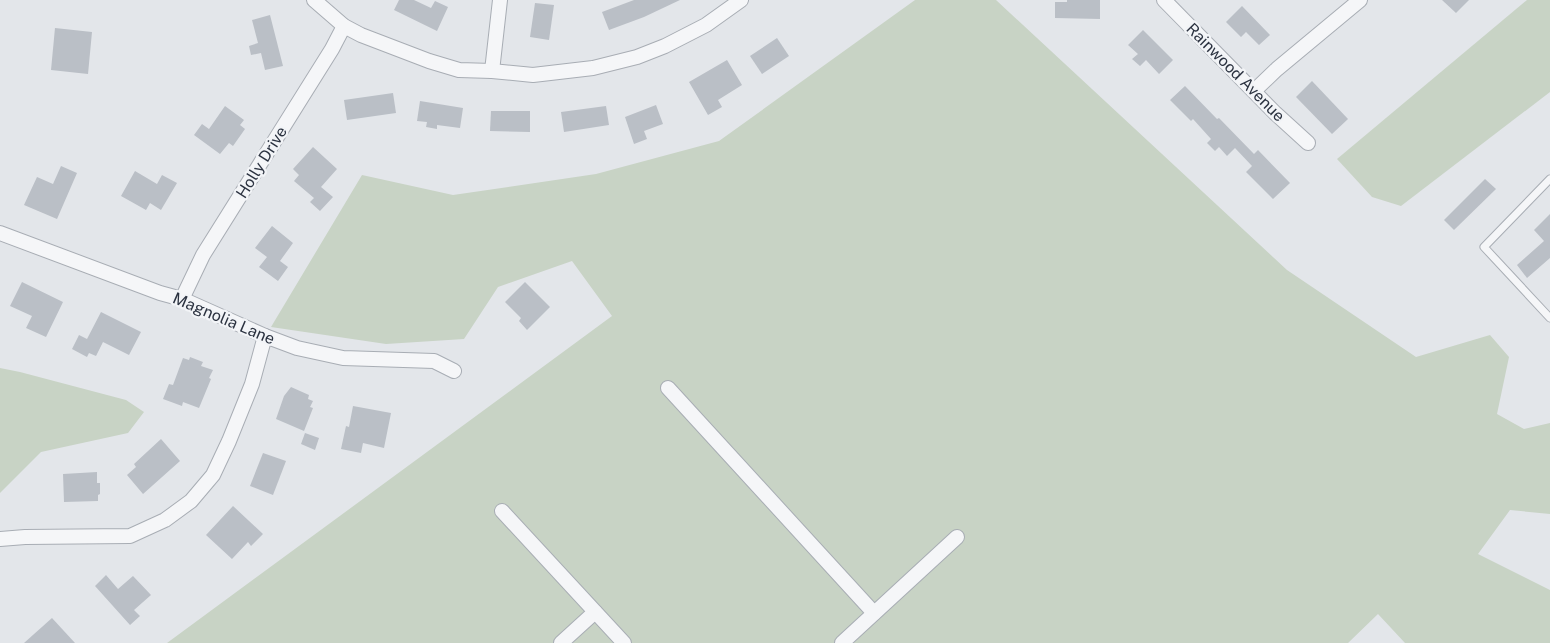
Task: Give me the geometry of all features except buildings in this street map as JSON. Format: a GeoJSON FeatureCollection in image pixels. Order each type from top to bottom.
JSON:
{"type":"FeatureCollection","features":[{"type":"Feature","properties":{"kind":"street"},"geometry":{"type":"LineString","coordinates":[[314,0],[344,26],[361,35],[444,66],[459,70],[533,75],[593,68],[637,57],[665,46],[706,25],[741,0]]}},
{"type":"Feature","properties":{"kind":"street"},"geometry":{"type":"LineString","coordinates":[[492,71],[500,0]]}},
{"type":"Feature","properties":{"kind":"street","name":"Rainwood Avenue"},"geometry":{"type":"LineString","coordinates":[[1164,0],[1308,143]]}},
{"type":"Feature","properties":{"kind":"street"},"geometry":{"type":"LineString","coordinates":[[1254,91],[1360,0]]}},
{"type":"Feature","properties":{"kind":"street","name":"Holly Drive"},"geometry":{"type":"LineString","coordinates":[[182,299],[203,255],[332,49],[344,26]]}},
{"type":"Feature","properties":{"kind":"street","name":"Magnolia Lane"},"geometry":{"type":"LineString","coordinates":[[0,233],[160,293],[182,299],[297,348],[343,358],[434,361],[454,371]]}},
{"type":"Feature","properties":{"kind":"street"},"geometry":{"type":"LineString","coordinates":[[0,539],[130,536],[165,520],[191,501],[213,475],[229,441],[252,384],[265,336]]}},
{"type":"Feature","properties":{"kind":"street"},"geometry":{"type":"LineString","coordinates":[[668,388],[874,614]]}},
{"type":"Feature","properties":{"kind":"street"},"geometry":{"type":"LineString","coordinates":[[502,511],[624,643]]}},
{"type":"Feature","properties":{"kind":"street"},"geometry":{"type":"LineString","coordinates":[[842,643],[957,537]]}},
{"type":"Feature","properties":{"kind":"street"},"geometry":{"type":"LineString","coordinates":[[561,643],[595,612]]}},
{"type":"Feature","properties":{"kind":"lane"},"geometry":{"type":"LineString","coordinates":[[1550,179],[1484,247],[1550,318]]}},
{"type":"Feature","properties":{"kind":"green space"},"geometry":{"type":"Polygon","coordinates":[[[915,0],[996,0],[1287,270],[1416,357],[1490,335],[1509,357],[1497,414],[1524,429],[1550,423],[1550,514],[1510,510],[1478,554],[1550,590],[1550,643],[1405,643],[1378,614],[1348,643],[167,643],[612,316],[572,261],[498,287],[464,339],[386,344],[271,327],[362,175],[453,195],[596,174],[719,141],[915,0]]]}},
{"type":"Feature","properties":{"kind":"green space"},"geometry":{"type":"Polygon","coordinates":[[[1527,0],[1550,0],[1550,92],[1401,206],[1372,197],[1337,159],[1527,0]]]}},
{"type":"Feature","properties":{"kind":"green space"},"geometry":{"type":"Polygon","coordinates":[[[0,368],[126,400],[144,412],[128,433],[41,452],[0,493],[0,368]]]}}]}
